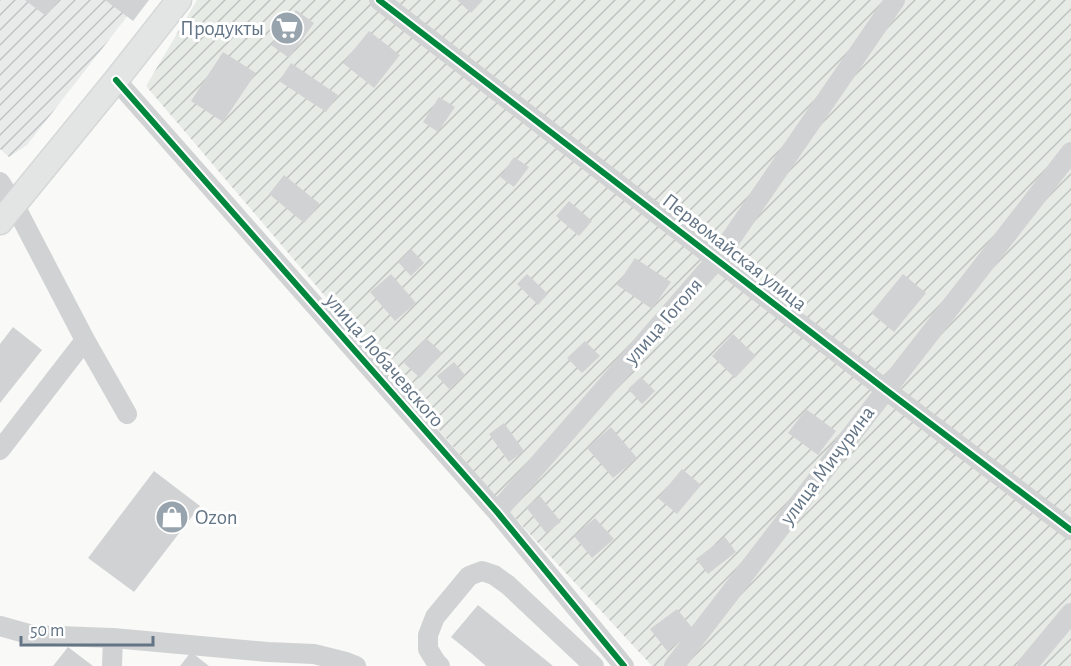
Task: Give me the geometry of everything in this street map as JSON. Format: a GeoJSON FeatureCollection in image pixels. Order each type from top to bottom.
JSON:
{"type":"FeatureCollection","features":[{"type":"Feature","properties":{"kind":"main road"},"geometry":{"type":"LineString","coordinates":[[7,213],[179,0]]}},
{"type":"Feature","properties":{"kind":"street","name":"Первомайская улица"},"geometry":{"type":"LineString","coordinates":[[379,0],[1071,530]]}},
{"type":"Feature","properties":{"kind":"street","name":"улица Гоголя"},"geometry":{"type":"LineString","coordinates":[[498,512],[717,259],[895,0]]}},
{"type":"Feature","properties":{"kind":"street","name":"улица Лобачевского"},"geometry":{"type":"LineString","coordinates":[[116,80],[498,512],[624,666]]}},
{"type":"Feature","properties":{"kind":"street","name":"улица Мичурина"},"geometry":{"type":"LineString","coordinates":[[674,666],[1071,152]]}},
{"type":"Feature","properties":{"kind":"street"},"geometry":{"type":"LineString","coordinates":[[0,182],[7,213],[85,340],[127,414]]}},
{"type":"Feature","properties":{"kind":"street"},"geometry":{"type":"LineString","coordinates":[[0,450],[85,340]]}},
{"type":"Feature","properties":{"kind":"street"},"geometry":{"type":"LineString","coordinates":[[440,666],[428,649],[428,635],[435,617],[469,576],[482,571],[494,575],[508,585],[594,666]]}},
{"type":"Feature","properties":{"kind":"street"},"geometry":{"type":"LineString","coordinates":[[1027,666],[1071,613]]}},
{"type":"Feature","properties":{"kind":"street"},"geometry":{"type":"LineString","coordinates":[[0,626],[32,634],[113,639],[263,659],[314,654],[356,666]]}},
{"type":"Feature","properties":{"kind":"street"},"geometry":{"type":"LineString","coordinates":[[112,666],[113,639]]}},
{"type":"Feature","properties":{"kind":"shaded area"},"geometry":{"type":"Polygon","coordinates":[[[0,0],[140,0],[27,145],[9,157],[0,149],[0,0]]]}},
{"type":"Feature","properties":{"kind":"shaded area"},"geometry":{"type":"Polygon","coordinates":[[[197,0],[1071,0],[1071,666],[652,666],[502,504],[146,86],[197,0]]]}},
{"type":"Feature","properties":{"kind":"building"},"geometry":{"type":"Polygon","coordinates":[[[25,0],[59,0],[46,16],[25,0]]]}},
{"type":"Feature","properties":{"kind":"building"},"geometry":{"type":"Polygon","coordinates":[[[105,0],[149,0],[133,21],[105,0]]]}},
{"type":"Feature","properties":{"kind":"building"},"geometry":{"type":"Polygon","coordinates":[[[457,0],[483,0],[471,13],[457,0]]]}},
{"type":"Feature","properties":{"kind":"building"},"geometry":{"type":"Polygon","coordinates":[[[296,10],[314,23],[289,58],[271,45],[278,35],[271,30],[284,12],[291,17],[296,10]]]}},
{"type":"Feature","properties":{"kind":"building"},"geometry":{"type":"Polygon","coordinates":[[[369,31],[400,55],[374,88],[343,63],[369,31]]]}},
{"type":"Feature","properties":{"kind":"building"},"geometry":{"type":"Polygon","coordinates":[[[223,52],[256,73],[223,122],[191,101],[223,52]]]}},
{"type":"Feature","properties":{"kind":"building"},"geometry":{"type":"Polygon","coordinates":[[[291,63],[338,95],[326,112],[279,81],[291,63]]]}},
{"type":"Feature","properties":{"kind":"building"},"geometry":{"type":"Polygon","coordinates":[[[439,97],[455,107],[438,132],[423,122],[439,97]]]}},
{"type":"Feature","properties":{"kind":"building"},"geometry":{"type":"Polygon","coordinates":[[[514,157],[529,167],[514,187],[500,177],[514,157]]]}},
{"type":"Feature","properties":{"kind":"building"},"geometry":{"type":"Polygon","coordinates":[[[284,175],[320,204],[304,223],[269,194],[284,175]]]}},
{"type":"Feature","properties":{"kind":"building"},"geometry":{"type":"Polygon","coordinates":[[[569,201],[592,221],[579,236],[556,216],[569,201]]]}},
{"type":"Feature","properties":{"kind":"building"},"geometry":{"type":"Polygon","coordinates":[[[411,249],[424,263],[411,276],[398,262],[411,249]]]}},
{"type":"Feature","properties":{"kind":"building"},"geometry":{"type":"Polygon","coordinates":[[[635,258],[671,282],[652,309],[617,285],[635,258]]]}},
{"type":"Feature","properties":{"kind":"building"},"geometry":{"type":"Polygon","coordinates":[[[391,274],[416,303],[395,321],[370,292],[391,274]]]}},
{"type":"Feature","properties":{"kind":"building"},"geometry":{"type":"Polygon","coordinates":[[[527,274],[548,294],[538,305],[517,284],[527,274]]]}},
{"type":"Feature","properties":{"kind":"building"},"geometry":{"type":"Polygon","coordinates":[[[903,274],[926,293],[894,332],[871,313],[903,274]]]}},
{"type":"Feature","properties":{"kind":"building"},"geometry":{"type":"Polygon","coordinates":[[[13,327],[42,350],[0,403],[0,344],[13,327]]]}},
{"type":"Feature","properties":{"kind":"building"},"geometry":{"type":"Polygon","coordinates":[[[733,334],[756,356],[735,378],[712,356],[733,334]]]}},
{"type":"Feature","properties":{"kind":"building"},"geometry":{"type":"Polygon","coordinates":[[[426,338],[442,353],[420,378],[404,363],[426,338]]]}},
{"type":"Feature","properties":{"kind":"building"},"geometry":{"type":"Polygon","coordinates":[[[585,341],[600,356],[582,373],[567,358],[585,341]]]}},
{"type":"Feature","properties":{"kind":"building"},"geometry":{"type":"Polygon","coordinates":[[[454,362],[465,375],[449,389],[437,376],[454,362]]]}},
{"type":"Feature","properties":{"kind":"building"},"geometry":{"type":"Polygon","coordinates":[[[641,377],[655,391],[642,404],[628,389],[641,377]]]}},
{"type":"Feature","properties":{"kind":"building"},"geometry":{"type":"Polygon","coordinates":[[[806,409],[836,431],[818,455],[788,433],[806,409]]]}},
{"type":"Feature","properties":{"kind":"building"},"geometry":{"type":"Polygon","coordinates":[[[504,423],[524,451],[509,462],[489,434],[504,423]]]}},
{"type":"Feature","properties":{"kind":"building"},"geometry":{"type":"Polygon","coordinates":[[[611,427],[637,458],[613,478],[587,448],[611,427]]]}},
{"type":"Feature","properties":{"kind":"building"},"geometry":{"type":"Polygon","coordinates":[[[682,469],[701,485],[677,514],[658,498],[682,469]]]}},
{"type":"Feature","properties":{"kind":"building"},"geometry":{"type":"Polygon","coordinates":[[[154,471],[200,506],[134,592],[88,558],[154,471]]]}},
{"type":"Feature","properties":{"kind":"building"},"geometry":{"type":"Polygon","coordinates":[[[540,496],[561,522],[546,533],[526,507],[540,496]]]}},
{"type":"Feature","properties":{"kind":"building"},"geometry":{"type":"Polygon","coordinates":[[[595,518],[614,539],[592,558],[574,536],[595,518]]]}},
{"type":"Feature","properties":{"kind":"building"},"geometry":{"type":"Polygon","coordinates":[[[725,537],[736,552],[708,574],[696,559],[725,537]]]}},
{"type":"Feature","properties":{"kind":"building"},"geometry":{"type":"Polygon","coordinates":[[[478,605],[553,666],[486,666],[451,637],[478,605]]]}},
{"type":"Feature","properties":{"kind":"building"},"geometry":{"type":"Polygon","coordinates":[[[677,609],[694,630],[667,651],[650,629],[677,609]]]}},
{"type":"Feature","properties":{"kind":"building"},"geometry":{"type":"Polygon","coordinates":[[[68,647],[93,666],[53,666],[68,647]]]}},
{"type":"Feature","properties":{"kind":"building"},"geometry":{"type":"Polygon","coordinates":[[[191,652],[209,666],[180,666],[191,652]]]}},
{"type":"Feature","properties":{"kind":"cycle path"},"geometry":{"type":"LineString","coordinates":[[379,0],[1071,530]]}},
{"type":"Feature","properties":{"kind":"cycle path"},"geometry":{"type":"LineString","coordinates":[[116,80],[497,512],[624,666]]}},
{"type":"Feature","properties":{"kind":"place","name":"Продукты"},"geometry":{"type":"Point","coordinates":[287,28]}},
{"type":"Feature","properties":{"kind":"place","name":"Ozon"},"geometry":{"type":"Point","coordinates":[172,517]}}]}
